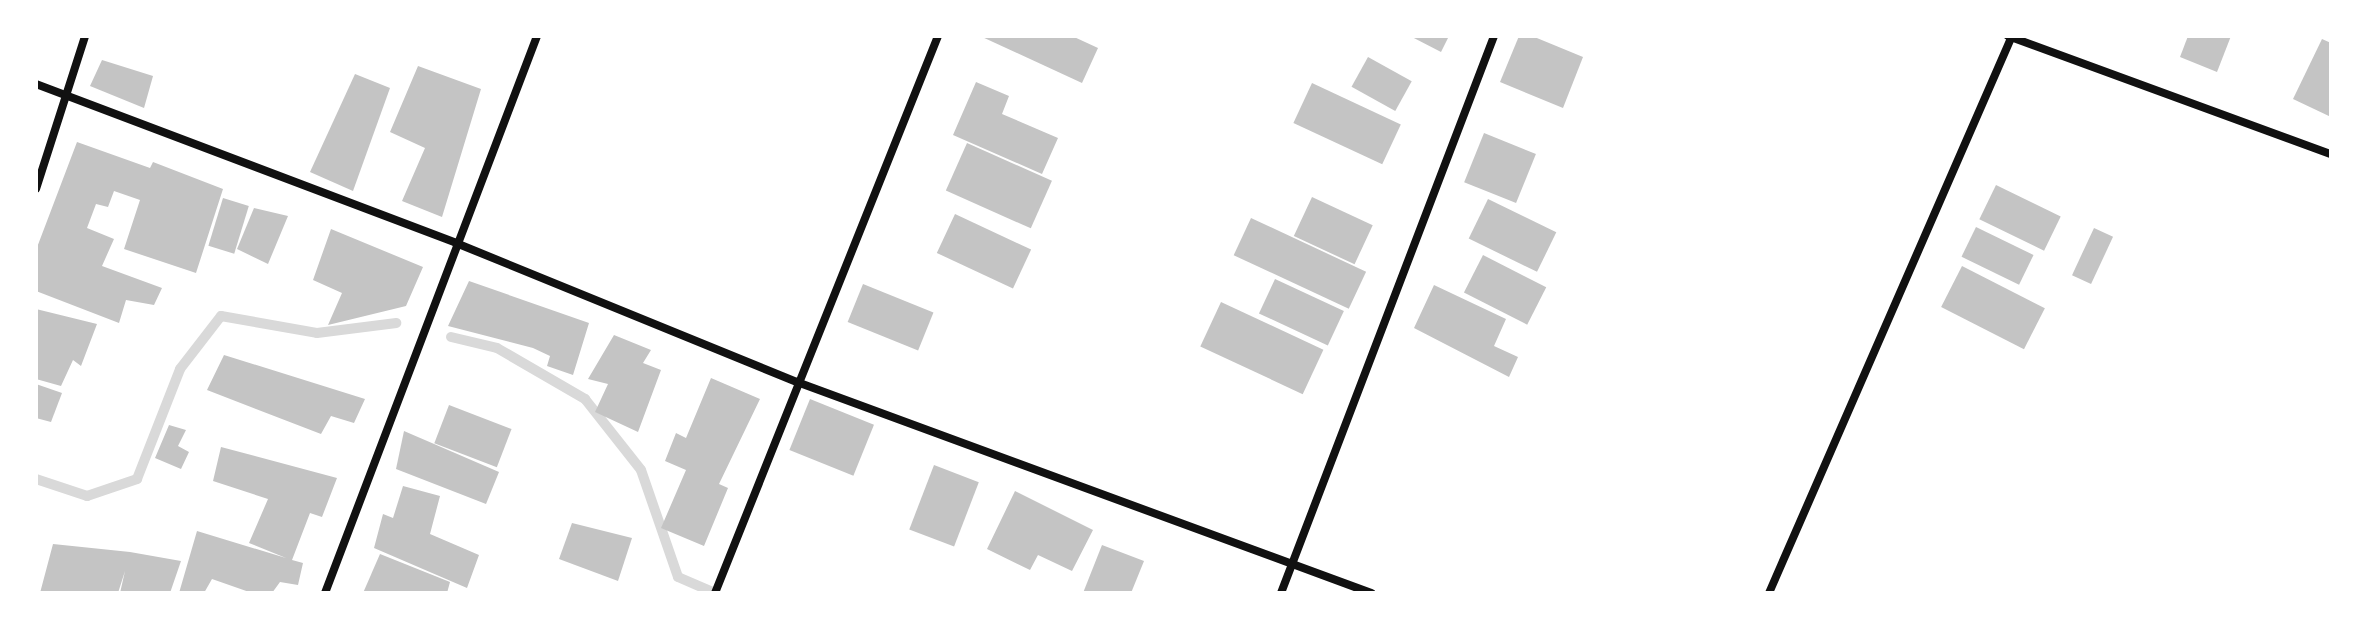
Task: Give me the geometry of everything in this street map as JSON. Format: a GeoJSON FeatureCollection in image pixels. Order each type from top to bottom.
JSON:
{"type":"FeatureCollection","features":[{"type":"Feature","properties":{"kind":"street"},"geometry":{"type":"LineString","coordinates":[[36,189],[85,36]]}},
{"type":"Feature","properties":{"kind":"street"},"geometry":{"type":"LineString","coordinates":[[325,593],[537,36]]}},
{"type":"Feature","properties":{"kind":"street"},"geometry":{"type":"LineString","coordinates":[[715,593],[938,36]]}},
{"type":"Feature","properties":{"kind":"street"},"geometry":{"type":"LineString","coordinates":[[1281,593],[1494,36]]}},
{"type":"Feature","properties":{"kind":"street"},"geometry":{"type":"LineString","coordinates":[[1769,593],[2010,37],[2331,154]]}},
{"type":"Feature","properties":{"kind":"street"},"geometry":{"type":"LineString","coordinates":[[36,84],[456,243],[797,382],[1371,593]]}},
{"type":"Feature","properties":{"kind":"building"},"geometry":{"type":"Polygon","coordinates":[[[980,36],[1072,36],[1098,48],[1082,83],[980,36]]]}},
{"type":"Feature","properties":{"kind":"building"},"geometry":{"type":"Polygon","coordinates":[[[1410,36],[1449,36],[1441,52],[1410,36]]]}},
{"type":"Feature","properties":{"kind":"building"},"geometry":{"type":"Polygon","coordinates":[[[1519,36],[1532,36],[1583,57],[1563,108],[1500,82],[1519,36]]]}},
{"type":"Feature","properties":{"kind":"building"},"geometry":{"type":"Polygon","coordinates":[[[2188,36],[2231,36],[2217,72],[2180,57],[2188,36]]]}},
{"type":"Feature","properties":{"kind":"building"},"geometry":{"type":"Polygon","coordinates":[[[2322,39],[2331,43],[2331,117],[2293,99],[2322,39]]]}},
{"type":"Feature","properties":{"kind":"building"},"geometry":{"type":"Polygon","coordinates":[[[1368,57],[1412,81],[1395,111],[1352,87],[1368,57]]]}},
{"type":"Feature","properties":{"kind":"building"},"geometry":{"type":"Polygon","coordinates":[[[102,60],[153,76],[144,108],[90,86],[102,60]]]}},
{"type":"Feature","properties":{"kind":"building"},"geometry":{"type":"Polygon","coordinates":[[[418,66],[481,89],[442,217],[402,201],[425,148],[390,132],[418,66]]]}},
{"type":"Feature","properties":{"kind":"building"},"geometry":{"type":"Polygon","coordinates":[[[355,74],[390,88],[353,191],[310,172],[355,74]]]}},
{"type":"Feature","properties":{"kind":"building"},"geometry":{"type":"Polygon","coordinates":[[[976,82],[1009,96],[1002,114],[1058,138],[1042,174],[953,135],[976,82]]]}},
{"type":"Feature","properties":{"kind":"building"},"geometry":{"type":"Polygon","coordinates":[[[1312,83],[1401,124],[1382,164],[1293,123],[1312,83]]]}},
{"type":"Feature","properties":{"kind":"building"},"geometry":{"type":"Polygon","coordinates":[[[1484,133],[1536,154],[1516,203],[1464,182],[1484,133]]]}},
{"type":"Feature","properties":{"kind":"building"},"geometry":{"type":"Polygon","coordinates":[[[77,142],[150,168],[153,162],[223,189],[196,273],[124,249],[140,200],[114,191],[108,207],[96,204],[87,228],[114,239],[102,266],[162,288],[154,305],[126,300],[119,323],[36,291],[36,250],[77,142]]]}},
{"type":"Feature","properties":{"kind":"building"},"geometry":{"type":"Polygon","coordinates":[[[967,143],[1052,181],[1031,228],[946,191],[967,143]]]}},
{"type":"Feature","properties":{"kind":"building"},"geometry":{"type":"Polygon","coordinates":[[[1996,185],[2061,217],[2044,251],[1979,219],[1996,185]]]}},
{"type":"Feature","properties":{"kind":"building"},"geometry":{"type":"Polygon","coordinates":[[[1312,197],[1373,225],[1355,264],[1294,236],[1312,197]]]}},
{"type":"Feature","properties":{"kind":"building"},"geometry":{"type":"Polygon","coordinates":[[[223,198],[249,206],[234,254],[208,246],[223,198]]]}},
{"type":"Feature","properties":{"kind":"building"},"geometry":{"type":"Polygon","coordinates":[[[1488,199],[1556,232],[1537,272],[1469,239],[1488,199]]]}},
{"type":"Feature","properties":{"kind":"building"},"geometry":{"type":"Polygon","coordinates":[[[254,208],[288,216],[268,264],[237,249],[254,208]]]}},
{"type":"Feature","properties":{"kind":"building"},"geometry":{"type":"Polygon","coordinates":[[[955,214],[1031,249],[1013,288],[937,253],[955,214]]]}},
{"type":"Feature","properties":{"kind":"building"},"geometry":{"type":"Polygon","coordinates":[[[1251,218],[1366,272],[1349,309],[1234,255],[1251,218]]]}},
{"type":"Feature","properties":{"kind":"building"},"geometry":{"type":"Polygon","coordinates":[[[1976,227],[2034,255],[2019,285],[1962,257],[1976,227]]]}},
{"type":"Feature","properties":{"kind":"building"},"geometry":{"type":"Polygon","coordinates":[[[2094,228],[2113,237],[2091,284],[2072,275],[2094,228]]]}},
{"type":"Feature","properties":{"kind":"building"},"geometry":{"type":"Polygon","coordinates":[[[331,229],[423,267],[406,306],[328,325],[342,293],[313,280],[331,229]]]}},
{"type":"Feature","properties":{"kind":"building"},"geometry":{"type":"Polygon","coordinates":[[[1483,255],[1546,287],[1527,325],[1464,292],[1483,255]]]}},
{"type":"Feature","properties":{"kind":"building"},"geometry":{"type":"Polygon","coordinates":[[[1962,266],[2045,308],[2024,349],[1941,307],[1962,266]]]}},
{"type":"Feature","properties":{"kind":"building"},"geometry":{"type":"Polygon","coordinates":[[[1275,279],[1344,311],[1328,346],[1259,313],[1275,279]]]}},
{"type":"Feature","properties":{"kind":"building"},"geometry":{"type":"Polygon","coordinates":[[[469,281],[589,323],[573,375],[547,366],[550,356],[533,348],[448,326],[469,281]]]}},
{"type":"Feature","properties":{"kind":"building"},"geometry":{"type":"Polygon","coordinates":[[[863,284],[933,312],[918,350],[848,322],[863,284]]]}},
{"type":"Feature","properties":{"kind":"building"},"geometry":{"type":"Polygon","coordinates":[[[1434,285],[1506,319],[1494,346],[1518,357],[1509,377],[1414,328],[1434,285]]]}},
{"type":"Feature","properties":{"kind":"building"},"geometry":{"type":"Polygon","coordinates":[[[1221,302],[1323,350],[1303,394],[1200,346],[1221,302]]]}},
{"type":"Feature","properties":{"kind":"building"},"geometry":{"type":"Polygon","coordinates":[[[36,309],[97,324],[81,366],[73,360],[61,386],[36,379],[36,309]]]}},
{"type":"Feature","properties":{"kind":"building"},"geometry":{"type":"Polygon","coordinates":[[[614,335],[651,350],[643,363],[661,370],[638,432],[595,412],[608,384],[588,379],[614,335]]]}},
{"type":"Feature","properties":{"kind":"building"},"geometry":{"type":"Polygon","coordinates":[[[224,355],[365,399],[354,423],[331,416],[321,434],[207,390],[224,355]]]}},
{"type":"Feature","properties":{"kind":"building"},"geometry":{"type":"Polygon","coordinates":[[[711,378],[760,399],[719,484],[728,488],[704,546],[661,528],[686,470],[665,461],[676,433],[686,438],[711,378]]]}},
{"type":"Feature","properties":{"kind":"building"},"geometry":{"type":"Polygon","coordinates":[[[36,384],[62,393],[51,422],[36,418],[36,384]]]}},
{"type":"Feature","properties":{"kind":"building"},"geometry":{"type":"Polygon","coordinates":[[[810,399],[874,425],[853,476],[789,450],[810,399]]]}},
{"type":"Feature","properties":{"kind":"building"},"geometry":{"type":"Polygon","coordinates":[[[449,405],[512,429],[497,467],[434,443],[449,405]]]}},
{"type":"Feature","properties":{"kind":"building"},"geometry":{"type":"Polygon","coordinates":[[[169,425],[186,430],[178,446],[189,452],[181,469],[155,458],[169,425]]]}},
{"type":"Feature","properties":{"kind":"building"},"geometry":{"type":"Polygon","coordinates":[[[404,431],[499,472],[486,504],[396,469],[404,431]]]}},
{"type":"Feature","properties":{"kind":"building"},"geometry":{"type":"Polygon","coordinates":[[[221,447],[337,478],[322,517],[310,513],[292,560],[303,563],[298,585],[280,582],[272,593],[252,593],[212,579],[204,593],[179,593],[197,531],[286,558],[249,543],[268,499],[213,481],[221,447]]]}},
{"type":"Feature","properties":{"kind":"building"},"geometry":{"type":"Polygon","coordinates":[[[934,465],[979,482],[954,547],[909,529],[934,465]]]}},
{"type":"Feature","properties":{"kind":"building"},"geometry":{"type":"Polygon","coordinates":[[[403,486],[440,496],[430,534],[479,555],[467,588],[374,548],[383,514],[393,518],[403,486]]]}},
{"type":"Feature","properties":{"kind":"building"},"geometry":{"type":"Polygon","coordinates":[[[1015,491],[1093,530],[1072,571],[1038,555],[1030,570],[987,549],[1015,491]]]}},
{"type":"Feature","properties":{"kind":"building"},"geometry":{"type":"Polygon","coordinates":[[[572,523],[632,538],[618,581],[559,559],[572,523]]]}},
{"type":"Feature","properties":{"kind":"building"},"geometry":{"type":"Polygon","coordinates":[[[53,544],[181,561],[170,593],[120,593],[125,571],[118,593],[40,593],[53,544]]]}},
{"type":"Feature","properties":{"kind":"building"},"geometry":{"type":"Polygon","coordinates":[[[1102,545],[1144,561],[1131,593],[1083,593],[1102,545]]]}},
{"type":"Feature","properties":{"kind":"building"},"geometry":{"type":"Polygon","coordinates":[[[380,554],[450,582],[447,593],[363,593],[380,554]]]}},
{"type":"Feature","properties":{"kind":"waterway"},"geometry":{"type":"LineString","coordinates":[[36,479],[87,496],[137,479],[180,369],[221,316],[317,333],[396,323]]}},
{"type":"Feature","properties":{"kind":"waterway"},"geometry":{"type":"LineString","coordinates":[[451,337],[497,348],[585,399],[641,470],[678,577],[715,593]]}}]}
